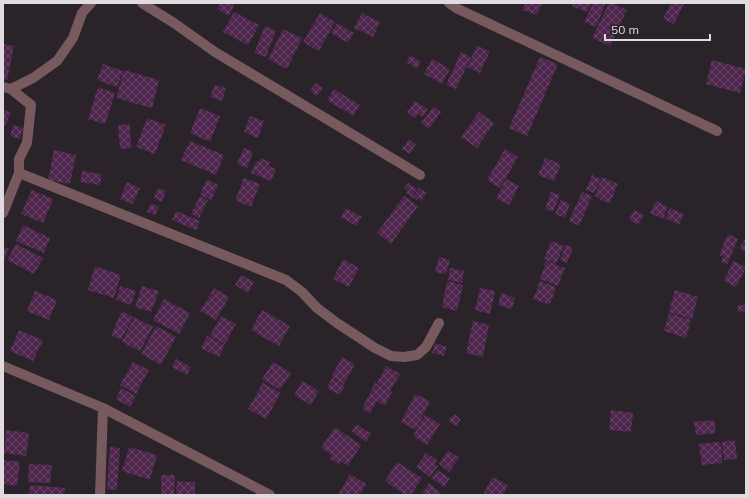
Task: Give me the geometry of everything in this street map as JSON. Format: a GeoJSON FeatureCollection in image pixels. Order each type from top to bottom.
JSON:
{"type":"FeatureCollection","features":[{"type":"Feature","properties":{"kind":"street"},"geometry":{"type":"LineString","coordinates":[[7,88],[33,78],[57,61],[74,38],[82,13],[91,3]]}},
{"type":"Feature","properties":{"kind":"street"},"geometry":{"type":"LineString","coordinates":[[142,3],[216,52],[420,176]]}},
{"type":"Feature","properties":{"kind":"street"},"geometry":{"type":"LineString","coordinates":[[449,3],[717,131]]}},
{"type":"Feature","properties":{"kind":"street"},"geometry":{"type":"LineString","coordinates":[[3,214],[19,173],[19,159],[27,144],[31,106],[7,88]]}},
{"type":"Feature","properties":{"kind":"street"},"geometry":{"type":"LineString","coordinates":[[19,173],[286,280],[302,292],[317,308],[337,323],[375,348],[391,356],[404,357],[417,355],[426,347],[439,323]]}},
{"type":"Feature","properties":{"kind":"street"},"geometry":{"type":"LineString","coordinates":[[3,366],[103,408],[270,495]]}},
{"type":"Feature","properties":{"kind":"street"},"geometry":{"type":"LineString","coordinates":[[100,495],[103,408]]}},
{"type":"Feature","properties":{"kind":"building"},"geometry":{"type":"Polygon","coordinates":[[[220,3],[235,3],[229,16],[217,9],[220,3]]]}},
{"type":"Feature","properties":{"kind":"building"},"geometry":{"type":"Polygon","coordinates":[[[525,3],[542,3],[537,15],[522,10],[525,3]]]}},
{"type":"Feature","properties":{"kind":"building"},"geometry":{"type":"Polygon","coordinates":[[[573,3],[591,3],[587,12],[572,6],[573,3]]]}},
{"type":"Feature","properties":{"kind":"building"},"geometry":{"type":"Polygon","coordinates":[[[593,3],[606,3],[596,27],[584,22],[593,3]]]}},
{"type":"Feature","properties":{"kind":"building"},"geometry":{"type":"Polygon","coordinates":[[[609,3],[627,10],[610,46],[592,38],[609,3]]]}},
{"type":"Feature","properties":{"kind":"building"},"geometry":{"type":"Polygon","coordinates":[[[671,3],[684,4],[674,24],[663,19],[671,3]]]}},
{"type":"Feature","properties":{"kind":"building"},"geometry":{"type":"Polygon","coordinates":[[[234,12],[259,25],[248,45],[223,32],[234,12]]]}},
{"type":"Feature","properties":{"kind":"building"},"geometry":{"type":"Polygon","coordinates":[[[320,13],[335,22],[319,51],[303,42],[320,13]]]}},
{"type":"Feature","properties":{"kind":"building"},"geometry":{"type":"Polygon","coordinates":[[[362,13],[380,22],[373,37],[354,28],[362,13]]]}},
{"type":"Feature","properties":{"kind":"building"},"geometry":{"type":"Polygon","coordinates":[[[337,23],[354,33],[348,43],[331,33],[337,23]]]}},
{"type":"Feature","properties":{"kind":"building"},"geometry":{"type":"Polygon","coordinates":[[[265,26],[276,31],[266,57],[254,53],[265,26]]]}},
{"type":"Feature","properties":{"kind":"building"},"geometry":{"type":"Polygon","coordinates":[[[283,29],[302,38],[287,69],[268,59],[283,29]]]}},
{"type":"Feature","properties":{"kind":"building"},"geometry":{"type":"Polygon","coordinates":[[[3,44],[14,46],[7,80],[3,79],[3,44]]]}},
{"type":"Feature","properties":{"kind":"building"},"geometry":{"type":"Polygon","coordinates":[[[477,46],[490,51],[480,73],[467,67],[477,46]]]}},
{"type":"Feature","properties":{"kind":"building"},"geometry":{"type":"Polygon","coordinates":[[[461,52],[471,57],[456,89],[446,85],[461,52]]]}},
{"type":"Feature","properties":{"kind":"building"},"geometry":{"type":"Polygon","coordinates":[[[410,55],[421,62],[417,69],[406,62],[410,55]]]}},
{"type":"Feature","properties":{"kind":"building"},"geometry":{"type":"Polygon","coordinates":[[[540,57],[558,64],[527,136],[509,128],[540,57]]]}},
{"type":"Feature","properties":{"kind":"building"},"geometry":{"type":"Polygon","coordinates":[[[432,59],[450,69],[442,84],[424,74],[432,59]]]}},
{"type":"Feature","properties":{"kind":"building"},"geometry":{"type":"Polygon","coordinates":[[[712,60],[746,69],[740,93],[706,84],[712,60]]]}},
{"type":"Feature","properties":{"kind":"building"},"geometry":{"type":"Polygon","coordinates":[[[103,64],[123,71],[117,87],[97,80],[103,64]]]}},
{"type":"Feature","properties":{"kind":"building"},"geometry":{"type":"Polygon","coordinates":[[[124,70],[159,80],[152,108],[116,98],[124,70]]]}},
{"type":"Feature","properties":{"kind":"building"},"geometry":{"type":"Polygon","coordinates":[[[316,83],[323,88],[317,96],[310,91],[316,83]]]}},
{"type":"Feature","properties":{"kind":"building"},"geometry":{"type":"Polygon","coordinates":[[[215,85],[226,88],[222,101],[210,97],[215,85]]]}},
{"type":"Feature","properties":{"kind":"building"},"geometry":{"type":"Polygon","coordinates":[[[98,87],[115,93],[105,124],[88,119],[98,87]]]}},
{"type":"Feature","properties":{"kind":"building"},"geometry":{"type":"Polygon","coordinates":[[[334,89],[360,105],[353,116],[327,100],[334,89]]]}},
{"type":"Feature","properties":{"kind":"building"},"geometry":{"type":"Polygon","coordinates":[[[415,101],[428,109],[423,117],[418,114],[415,118],[407,112],[415,101]]]}},
{"type":"Feature","properties":{"kind":"building"},"geometry":{"type":"Polygon","coordinates":[[[433,107],[441,112],[429,129],[421,123],[433,107]]]}},
{"type":"Feature","properties":{"kind":"building"},"geometry":{"type":"Polygon","coordinates":[[[200,108],[220,116],[210,142],[190,133],[200,108]]]}},
{"type":"Feature","properties":{"kind":"building"},"geometry":{"type":"Polygon","coordinates":[[[3,109],[11,113],[3,129],[3,109]]]}},
{"type":"Feature","properties":{"kind":"building"},"geometry":{"type":"Polygon","coordinates":[[[479,112],[494,123],[477,148],[461,137],[479,112]]]}},
{"type":"Feature","properties":{"kind":"building"},"geometry":{"type":"Polygon","coordinates":[[[250,116],[264,121],[258,138],[244,132],[250,116]]]}},
{"type":"Feature","properties":{"kind":"building"},"geometry":{"type":"Polygon","coordinates":[[[147,118],[166,125],[155,154],[136,147],[147,118]]]}},
{"type":"Feature","properties":{"kind":"building"},"geometry":{"type":"Polygon","coordinates":[[[130,124],[131,148],[120,149],[118,125],[130,124]]]}},
{"type":"Feature","properties":{"kind":"building"},"geometry":{"type":"Polygon","coordinates":[[[13,125],[23,128],[20,139],[10,136],[13,125]]]}},
{"type":"Feature","properties":{"kind":"building"},"geometry":{"type":"Polygon","coordinates":[[[409,139],[416,144],[410,154],[402,149],[409,139]]]}},
{"type":"Feature","properties":{"kind":"building"},"geometry":{"type":"Polygon","coordinates":[[[190,141],[224,155],[216,175],[181,160],[190,141]]]}},
{"type":"Feature","properties":{"kind":"building"},"geometry":{"type":"Polygon","coordinates":[[[244,148],[253,152],[247,168],[237,164],[244,148]]]}},
{"type":"Feature","properties":{"kind":"building"},"geometry":{"type":"Polygon","coordinates":[[[505,149],[518,157],[500,188],[487,180],[505,149]]]}},
{"type":"Feature","properties":{"kind":"building"},"geometry":{"type":"Polygon","coordinates":[[[54,150],[76,155],[70,184],[48,180],[54,150]]]}},
{"type":"Feature","properties":{"kind":"building"},"geometry":{"type":"Polygon","coordinates":[[[261,158],[270,162],[268,166],[276,169],[271,181],[251,173],[256,161],[259,162],[261,158]]]}},
{"type":"Feature","properties":{"kind":"building"},"geometry":{"type":"Polygon","coordinates":[[[545,158],[561,164],[554,181],[538,175],[545,158]]]}},
{"type":"Feature","properties":{"kind":"building"},"geometry":{"type":"Polygon","coordinates":[[[82,171],[102,174],[100,185],[80,182],[82,171]]]}},
{"type":"Feature","properties":{"kind":"building"},"geometry":{"type":"Polygon","coordinates":[[[592,175],[601,179],[594,193],[586,190],[592,175]]]}},
{"type":"Feature","properties":{"kind":"building"},"geometry":{"type":"Polygon","coordinates":[[[602,177],[618,184],[610,203],[595,196],[602,177]]]}},
{"type":"Feature","properties":{"kind":"building"},"geometry":{"type":"Polygon","coordinates":[[[244,178],[260,184],[251,207],[235,200],[244,178]]]}},
{"type":"Feature","properties":{"kind":"building"},"geometry":{"type":"Polygon","coordinates":[[[207,179],[218,185],[211,200],[200,195],[207,179]]]}},
{"type":"Feature","properties":{"kind":"building"},"geometry":{"type":"Polygon","coordinates":[[[506,179],[519,186],[509,205],[496,198],[506,179]]]}},
{"type":"Feature","properties":{"kind":"building"},"geometry":{"type":"Polygon","coordinates":[[[127,182],[140,188],[133,204],[120,199],[127,182]]]}},
{"type":"Feature","properties":{"kind":"building"},"geometry":{"type":"Polygon","coordinates":[[[408,183],[417,189],[413,195],[414,196],[419,188],[427,193],[421,201],[418,198],[417,200],[406,193],[408,191],[404,188],[408,183]]]}},
{"type":"Feature","properties":{"kind":"building"},"geometry":{"type":"Polygon","coordinates":[[[158,188],[166,191],[162,202],[154,198],[158,188]]]}},
{"type":"Feature","properties":{"kind":"building"},"geometry":{"type":"Polygon","coordinates":[[[32,190],[53,199],[43,223],[21,214],[32,190]]]}},
{"type":"Feature","properties":{"kind":"building"},"geometry":{"type":"Polygon","coordinates":[[[551,192],[560,195],[553,212],[545,209],[551,192]]]}},
{"type":"Feature","properties":{"kind":"building"},"geometry":{"type":"Polygon","coordinates":[[[582,192],[592,196],[579,226],[569,221],[582,192]]]}},
{"type":"Feature","properties":{"kind":"building"},"geometry":{"type":"Polygon","coordinates":[[[200,196],[208,200],[199,218],[191,214],[200,196]]]}},
{"type":"Feature","properties":{"kind":"building"},"geometry":{"type":"Polygon","coordinates":[[[404,196],[418,206],[391,244],[377,233],[404,196]]]}},
{"type":"Feature","properties":{"kind":"building"},"geometry":{"type":"Polygon","coordinates":[[[561,200],[570,204],[565,218],[555,214],[561,200]]]}},
{"type":"Feature","properties":{"kind":"building"},"geometry":{"type":"Polygon","coordinates":[[[656,201],[668,207],[663,219],[650,213],[656,201]]]}},
{"type":"Feature","properties":{"kind":"building"},"geometry":{"type":"Polygon","coordinates":[[[151,203],[159,207],[155,215],[147,212],[151,203]]]}},
{"type":"Feature","properties":{"kind":"building"},"geometry":{"type":"Polygon","coordinates":[[[346,208],[362,217],[356,226],[341,217],[346,208]]]}},
{"type":"Feature","properties":{"kind":"building"},"geometry":{"type":"Polygon","coordinates":[[[670,208],[684,214],[679,225],[665,218],[670,208]]]}},
{"type":"Feature","properties":{"kind":"building"},"geometry":{"type":"Polygon","coordinates":[[[634,210],[644,215],[638,225],[629,220],[634,210]]]}},
{"type":"Feature","properties":{"kind":"building"},"geometry":{"type":"Polygon","coordinates":[[[176,211],[200,221],[196,230],[172,220],[176,211]]]}},
{"type":"Feature","properties":{"kind":"building"},"geometry":{"type":"Polygon","coordinates":[[[23,225],[50,238],[44,253],[16,241],[23,225]]]}},
{"type":"Feature","properties":{"kind":"building"},"geometry":{"type":"Polygon","coordinates":[[[728,234],[738,239],[727,265],[721,262],[723,257],[719,255],[728,234]]]}},
{"type":"Feature","properties":{"kind":"building"},"geometry":{"type":"Polygon","coordinates":[[[744,240],[746,241],[746,252],[739,248],[744,240]]]}},
{"type":"Feature","properties":{"kind":"building"},"geometry":{"type":"Polygon","coordinates":[[[551,241],[564,246],[556,264],[544,259],[551,241]]]}},
{"type":"Feature","properties":{"kind":"building"},"geometry":{"type":"Polygon","coordinates":[[[16,244],[43,258],[34,274],[7,260],[16,244]]]}},
{"type":"Feature","properties":{"kind":"building"},"geometry":{"type":"Polygon","coordinates":[[[566,245],[573,248],[567,263],[560,260],[566,245]]]}},
{"type":"Feature","properties":{"kind":"building"},"geometry":{"type":"Polygon","coordinates":[[[3,246],[9,249],[3,263],[3,246]]]}},
{"type":"Feature","properties":{"kind":"building"},"geometry":{"type":"Polygon","coordinates":[[[439,257],[450,260],[446,274],[435,272],[439,257]]]}},
{"type":"Feature","properties":{"kind":"building"},"geometry":{"type":"Polygon","coordinates":[[[343,259],[359,268],[349,287],[333,279],[343,259]]]}},
{"type":"Feature","properties":{"kind":"building"},"geometry":{"type":"Polygon","coordinates":[[[546,261],[565,268],[558,286],[540,279],[546,261]]]}},
{"type":"Feature","properties":{"kind":"building"},"geometry":{"type":"Polygon","coordinates":[[[733,261],[746,267],[736,287],[724,281],[733,261]]]}},
{"type":"Feature","properties":{"kind":"building"},"geometry":{"type":"Polygon","coordinates":[[[95,266],[121,275],[114,298],[88,290],[95,266]]]}},
{"type":"Feature","properties":{"kind":"building"},"geometry":{"type":"Polygon","coordinates":[[[450,268],[464,271],[462,283],[448,280],[450,268]]]}},
{"type":"Feature","properties":{"kind":"building"},"geometry":{"type":"Polygon","coordinates":[[[241,275],[254,282],[248,293],[235,285],[241,275]]]}},
{"type":"Feature","properties":{"kind":"building"},"geometry":{"type":"Polygon","coordinates":[[[447,281],[463,285],[457,311],[442,307],[447,281]]]}},
{"type":"Feature","properties":{"kind":"building"},"geometry":{"type":"Polygon","coordinates":[[[540,281],[556,287],[550,305],[533,299],[540,281]]]}},
{"type":"Feature","properties":{"kind":"building"},"geometry":{"type":"Polygon","coordinates":[[[120,286],[136,291],[131,305],[116,300],[120,286]]]}},
{"type":"Feature","properties":{"kind":"building"},"geometry":{"type":"Polygon","coordinates":[[[142,286],[159,291],[151,312],[135,307],[142,286]]]}},
{"type":"Feature","properties":{"kind":"building"},"geometry":{"type":"Polygon","coordinates":[[[214,288],[229,297],[216,320],[200,311],[214,288]]]}},
{"type":"Feature","properties":{"kind":"building"},"geometry":{"type":"Polygon","coordinates":[[[480,288],[495,291],[490,314],[475,310],[480,288]]]}},
{"type":"Feature","properties":{"kind":"building"},"geometry":{"type":"Polygon","coordinates":[[[675,290],[698,297],[692,319],[669,312],[675,290]]]}},
{"type":"Feature","properties":{"kind":"building"},"geometry":{"type":"Polygon","coordinates":[[[35,291],[57,300],[49,320],[27,311],[35,291]]]}},
{"type":"Feature","properties":{"kind":"building"},"geometry":{"type":"Polygon","coordinates":[[[501,293],[515,298],[512,309],[498,305],[501,293]]]}},
{"type":"Feature","properties":{"kind":"building"},"geometry":{"type":"Polygon","coordinates":[[[164,299],[190,313],[179,334],[153,320],[164,299]]]}},
{"type":"Feature","properties":{"kind":"building"},"geometry":{"type":"Polygon","coordinates":[[[738,305],[746,305],[746,311],[738,312],[738,305]]]}},
{"type":"Feature","properties":{"kind":"building"},"geometry":{"type":"Polygon","coordinates":[[[262,310],[290,326],[279,346],[251,330],[262,310]]]}},
{"type":"Feature","properties":{"kind":"building"},"geometry":{"type":"Polygon","coordinates":[[[122,311],[133,317],[121,340],[111,335],[122,311]]]}},
{"type":"Feature","properties":{"kind":"building"},"geometry":{"type":"Polygon","coordinates":[[[669,313],[691,320],[686,338],[664,331],[669,313]]]}},
{"type":"Feature","properties":{"kind":"building"},"geometry":{"type":"Polygon","coordinates":[[[221,316],[236,324],[225,344],[210,336],[221,316]]]}},
{"type":"Feature","properties":{"kind":"building"},"geometry":{"type":"Polygon","coordinates":[[[134,317],[153,327],[140,351],[122,342],[134,317]]]}},
{"type":"Feature","properties":{"kind":"building"},"geometry":{"type":"Polygon","coordinates":[[[473,321],[489,325],[483,357],[466,353],[473,321]]]}},
{"type":"Feature","properties":{"kind":"building"},"geometry":{"type":"Polygon","coordinates":[[[156,326],[176,337],[161,365],[141,354],[156,326]]]}},
{"type":"Feature","properties":{"kind":"building"},"geometry":{"type":"Polygon","coordinates":[[[19,330],[43,340],[33,361],[10,351],[19,330]]]}},
{"type":"Feature","properties":{"kind":"building"},"geometry":{"type":"Polygon","coordinates":[[[207,336],[225,345],[219,357],[201,348],[207,336]]]}},
{"type":"Feature","properties":{"kind":"building"},"geometry":{"type":"Polygon","coordinates":[[[435,343],[447,347],[444,356],[432,353],[435,343]]]}},
{"type":"Feature","properties":{"kind":"building"},"geometry":{"type":"Polygon","coordinates":[[[342,357],[355,364],[344,384],[331,377],[342,357]]]}},
{"type":"Feature","properties":{"kind":"building"},"geometry":{"type":"Polygon","coordinates":[[[176,359],[191,367],[187,375],[172,367],[176,359]]]}},
{"type":"Feature","properties":{"kind":"building"},"geometry":{"type":"Polygon","coordinates":[[[133,362],[149,370],[136,394],[120,385],[133,362]]]}},
{"type":"Feature","properties":{"kind":"building"},"geometry":{"type":"Polygon","coordinates":[[[273,362],[291,373],[280,390],[262,379],[273,362]]]}},
{"type":"Feature","properties":{"kind":"building"},"geometry":{"type":"Polygon","coordinates":[[[386,366],[400,374],[390,391],[392,392],[385,406],[377,401],[370,413],[362,409],[375,383],[387,389],[377,383],[386,366]]]}},
{"type":"Feature","properties":{"kind":"building"},"geometry":{"type":"Polygon","coordinates":[[[332,378],[345,386],[340,395],[327,388],[332,378]]]}},
{"type":"Feature","properties":{"kind":"building"},"geometry":{"type":"Polygon","coordinates":[[[303,381],[319,391],[311,405],[294,395],[303,381]]]}},
{"type":"Feature","properties":{"kind":"building"},"geometry":{"type":"Polygon","coordinates":[[[263,383],[281,393],[266,419],[248,409],[263,383]]]}},
{"type":"Feature","properties":{"kind":"building"},"geometry":{"type":"Polygon","coordinates":[[[121,388],[136,396],[130,407],[116,399],[121,388]]]}},
{"type":"Feature","properties":{"kind":"building"},"geometry":{"type":"Polygon","coordinates":[[[415,394],[430,401],[416,430],[401,422],[415,394]]]}},
{"type":"Feature","properties":{"kind":"building"},"geometry":{"type":"Polygon","coordinates":[[[611,410],[633,413],[631,432],[609,430],[611,410]]]}},
{"type":"Feature","properties":{"kind":"building"},"geometry":{"type":"Polygon","coordinates":[[[454,414],[461,419],[456,426],[448,421],[454,414]]]}},
{"type":"Feature","properties":{"kind":"building"},"geometry":{"type":"Polygon","coordinates":[[[425,415],[440,424],[427,445],[413,436],[425,415]]]}},
{"type":"Feature","properties":{"kind":"building"},"geometry":{"type":"Polygon","coordinates":[[[714,420],[716,433],[696,435],[694,422],[714,420]]]}},
{"type":"Feature","properties":{"kind":"building"},"geometry":{"type":"Polygon","coordinates":[[[357,424],[371,434],[366,442],[351,431],[357,424]]]}},
{"type":"Feature","properties":{"kind":"building"},"geometry":{"type":"Polygon","coordinates":[[[335,427],[361,445],[348,466],[341,461],[339,464],[330,459],[332,455],[321,448],[335,427]]]}},
{"type":"Feature","properties":{"kind":"building"},"geometry":{"type":"Polygon","coordinates":[[[6,430],[29,433],[26,456],[4,453],[6,430]]]}},
{"type":"Feature","properties":{"kind":"building"},"geometry":{"type":"Polygon","coordinates":[[[735,440],[737,459],[724,460],[722,442],[735,440]]]}},
{"type":"Feature","properties":{"kind":"building"},"geometry":{"type":"Polygon","coordinates":[[[720,442],[722,463],[702,465],[699,444],[720,442]]]}},
{"type":"Feature","properties":{"kind":"building"},"geometry":{"type":"Polygon","coordinates":[[[110,447],[120,448],[117,490],[107,489],[110,447]]]}},
{"type":"Feature","properties":{"kind":"building"},"geometry":{"type":"Polygon","coordinates":[[[129,447],[157,455],[150,480],[122,471],[129,447]]]}},
{"type":"Feature","properties":{"kind":"building"},"geometry":{"type":"Polygon","coordinates":[[[448,450],[459,458],[449,472],[439,464],[448,450]]]}},
{"type":"Feature","properties":{"kind":"building"},"geometry":{"type":"Polygon","coordinates":[[[426,453],[437,460],[435,464],[438,466],[430,477],[416,467],[426,453]]]}},
{"type":"Feature","properties":{"kind":"building"},"geometry":{"type":"Polygon","coordinates":[[[3,460],[20,462],[17,486],[3,484],[3,460]]]}},
{"type":"Feature","properties":{"kind":"building"},"geometry":{"type":"Polygon","coordinates":[[[397,462],[422,478],[411,495],[405,495],[385,481],[397,462]]]}},
{"type":"Feature","properties":{"kind":"building"},"geometry":{"type":"Polygon","coordinates":[[[29,464],[52,465],[50,483],[28,482],[29,464]]]}},
{"type":"Feature","properties":{"kind":"building"},"geometry":{"type":"Polygon","coordinates":[[[437,470],[450,478],[444,487],[431,478],[437,470]]]}},
{"type":"Feature","properties":{"kind":"building"},"geometry":{"type":"Polygon","coordinates":[[[350,474],[366,484],[360,495],[338,495],[350,474]]]}},
{"type":"Feature","properties":{"kind":"building"},"geometry":{"type":"Polygon","coordinates":[[[161,475],[175,475],[174,495],[161,495],[161,475]]]}},
{"type":"Feature","properties":{"kind":"building"},"geometry":{"type":"Polygon","coordinates":[[[492,477],[508,485],[503,495],[483,495],[492,477]]]}},
{"type":"Feature","properties":{"kind":"building"},"geometry":{"type":"Polygon","coordinates":[[[177,481],[195,482],[195,495],[176,495],[177,481]]]}},
{"type":"Feature","properties":{"kind":"building"},"geometry":{"type":"Polygon","coordinates":[[[429,483],[441,493],[440,495],[421,495],[429,483]]]}},
{"type":"Feature","properties":{"kind":"building"},"geometry":{"type":"Polygon","coordinates":[[[30,485],[65,488],[64,495],[29,495],[30,485]]]}}]}
